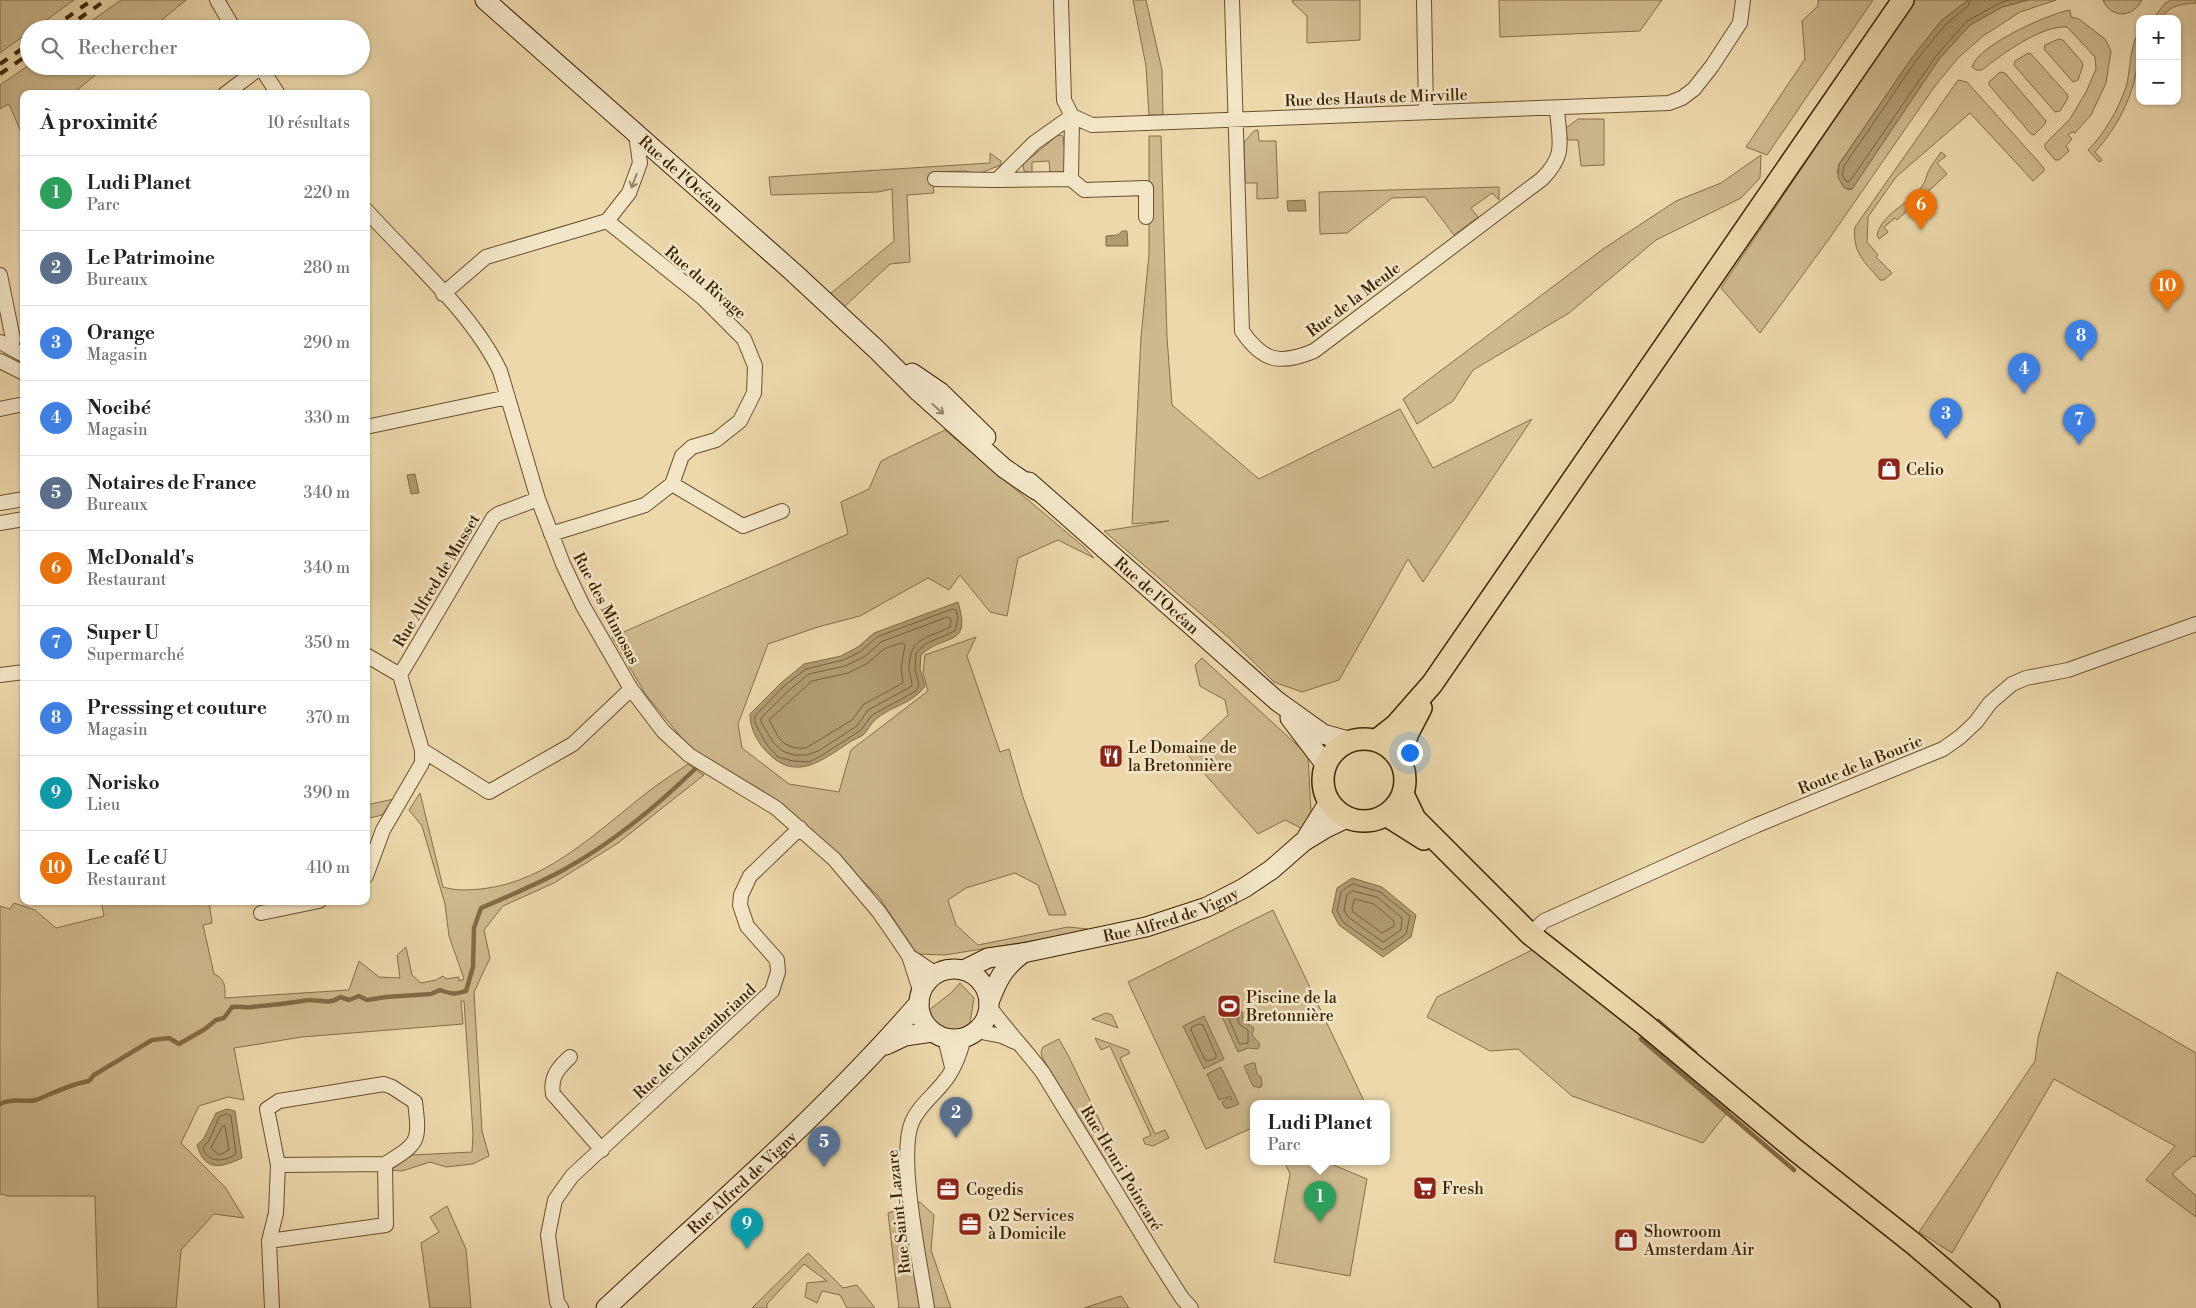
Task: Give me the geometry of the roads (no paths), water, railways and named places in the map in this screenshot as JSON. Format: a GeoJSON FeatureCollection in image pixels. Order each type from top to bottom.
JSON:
{"type":"FeatureCollection","features":[{"type":"Feature","properties":{"kind":"main road","name":"Rue de l'Océan"},"geometry":{"type":"LineString","coordinates":[[485,0],[775,256],[877,350],[940,392],[1036,490],[1277,702],[1323,734],[1348,741]]}},
{"type":"Feature","properties":{"kind":"main road"},"geometry":{"type":"LineString","coordinates":[[1376,740],[1396,724],[1432,684],[1903,0]]}},
{"type":"Feature","properties":{"kind":"main road"},"geometry":{"type":"LineString","coordinates":[[1399,758],[1408,733],[1432,684]]}},
{"type":"Feature","properties":{"kind":"main road","name":"Rue de l'Océan"},"geometry":{"type":"LineString","coordinates":[[1277,702],[1325,764]]}},
{"type":"Feature","properties":{"kind":"main road"},"geometry":{"type":"LineString","coordinates":[[1357,739],[1376,740],[1389,747],[1399,758],[1405,776],[1403,794],[1396,806],[1386,815],[1374,820],[1360,821],[1347,818],[1337,812],[1328,802],[1323,790],[1322,777],[1325,764],[1334,751],[1348,741],[1357,739]]}},
{"type":"Feature","properties":{"kind":"main road"},"geometry":{"type":"LineString","coordinates":[[1403,794],[1414,819],[1452,857],[1644,1024],[1794,1149],[1914,1244],[1989,1308]]}},
{"type":"Feature","properties":{"kind":"main road","name":"Rue Alfred de Vigny"},"geometry":{"type":"LineString","coordinates":[[1303,842],[1328,802]]}},
{"type":"Feature","properties":{"kind":"main road"},"geometry":{"type":"LineString","coordinates":[[1386,815],[1452,857]]}},
{"type":"Feature","properties":{"kind":"main road","name":"Rue Alfred de Vigny"},"geometry":{"type":"LineString","coordinates":[[964,970],[988,958],[1023,953],[1146,927],[1206,907],[1244,888],[1271,870],[1303,842],[1347,818]]}},
{"type":"Feature","properties":{"kind":"main road","name":"Rue Alfred de Vigny"},"geometry":{"type":"LineString","coordinates":[[989,1004],[1000,975],[1008,965],[1023,953]]}},
{"type":"Feature","properties":{"kind":"main road"},"geometry":{"type":"LineString","coordinates":[[954,969],[964,970],[981,982],[986,991],[989,1004],[986,1019],[970,1035],[938,1035],[921,1017],[920,998],[929,980],[936,974],[954,969]]}},
{"type":"Feature","properties":{"kind":"main road","name":"Rue Alfred de Vigny"},"geometry":{"type":"LineString","coordinates":[[606,1308],[807,1121],[874,1053],[920,998]]}},
{"type":"Feature","properties":{"kind":"main road","name":"Rue Alfred de Vigny"},"geometry":{"type":"LineString","coordinates":[[874,1053],[905,1036],[938,1035]]}},
{"type":"Feature","properties":{"kind":"main road"},"geometry":{"type":"LineString","coordinates":[[1794,1149],[1842,1198],[1969,1308]]}},
{"type":"Feature","properties":{"kind":"street"},"geometry":{"type":"LineString","coordinates":[[217,0],[229,20]]}},
{"type":"Feature","properties":{"kind":"street"},"geometry":{"type":"LineString","coordinates":[[1061,0],[1064,100],[1072,116],[1071,179]]}},
{"type":"Feature","properties":{"kind":"street","name":"Rue de la Meule"},"geometry":{"type":"LineString","coordinates":[[1232,0],[1242,331],[1251,344],[1268,357],[1282,360],[1297,358],[1314,351],[1542,179],[1553,168],[1560,155],[1557,109]]}},
{"type":"Feature","properties":{"kind":"street"},"geometry":{"type":"LineString","coordinates":[[1424,0],[1426,112]]}},
{"type":"Feature","properties":{"kind":"street","name":"Rue des Hauts de Mirville"},"geometry":{"type":"LineString","coordinates":[[1072,116],[1092,125],[1426,112],[1557,109],[1669,103],[1682,98],[1703,79],[1740,23],[1743,0]]}},
{"type":"Feature","properties":{"kind":"street"},"geometry":{"type":"LineString","coordinates":[[231,90],[250,75]]}},
{"type":"Feature","properties":{"kind":"street"},"geometry":{"type":"LineString","coordinates":[[265,75],[275,90]]}},
{"type":"Feature","properties":{"kind":"street"},"geometry":{"type":"LineString","coordinates":[[998,180],[1034,143],[1072,116]]}},
{"type":"Feature","properties":{"kind":"street"},"geometry":{"type":"LineString","coordinates":[[443,294],[486,257],[607,222],[629,193],[640,163],[636,134]]}},
{"type":"Feature","properties":{"kind":"street"},"geometry":{"type":"LineString","coordinates":[[935,178],[998,180],[1071,179],[1084,190],[1146,188],[1146,217]]}},
{"type":"Feature","properties":{"kind":"street","name":"Rue des Mimosas"},"geometry":{"type":"LineString","coordinates":[[370,214],[484,341],[500,372],[538,500],[563,564],[583,606],[631,689],[663,731],[688,755],[776,808],[834,859],[879,912],[908,956],[920,998]]}},
{"type":"Feature","properties":{"kind":"street","name":"Rue du Rivage"},"geometry":{"type":"LineString","coordinates":[[607,222],[703,298],[744,340],[755,366],[754,393],[740,421],[716,440],[692,447],[682,456],[672,484]]}},
{"type":"Feature","properties":{"kind":"street"},"geometry":{"type":"LineString","coordinates":[[0,275],[12,338],[6,345],[20,353]]}},
{"type":"Feature","properties":{"kind":"street"},"geometry":{"type":"LineString","coordinates":[[0,361],[20,371]]}},
{"type":"Feature","properties":{"kind":"street"},"geometry":{"type":"LineString","coordinates":[[370,427],[508,397]]}},
{"type":"Feature","properties":{"kind":"street"},"geometry":{"type":"LineString","coordinates":[[0,409],[20,405]]}},
{"type":"Feature","properties":{"kind":"street"},"geometry":{"type":"LineString","coordinates":[[551,534],[645,505],[672,484],[743,526],[782,511]]}},
{"type":"Feature","properties":{"kind":"street","name":"Rue Alfred de Musset"},"geometry":{"type":"LineString","coordinates":[[400,675],[493,518],[498,514],[538,500]]}},
{"type":"Feature","properties":{"kind":"street"},"geometry":{"type":"LineString","coordinates":[[0,504],[20,501]]}},
{"type":"Feature","properties":{"kind":"street"},"geometry":{"type":"LineString","coordinates":[[0,524],[20,520]]}},
{"type":"Feature","properties":{"kind":"street","name":"Route de la Bourie"},"geometry":{"type":"LineString","coordinates":[[1535,929],[1688,855],[1943,749],[1971,727],[1998,696],[2019,681],[2068,670],[2196,624]]}},
{"type":"Feature","properties":{"kind":"street"},"geometry":{"type":"LineString","coordinates":[[370,657],[400,675],[422,750],[422,763],[383,830],[370,865]]}},
{"type":"Feature","properties":{"kind":"street"},"geometry":{"type":"LineString","coordinates":[[0,675],[20,672]]}},
{"type":"Feature","properties":{"kind":"street"},"geometry":{"type":"LineString","coordinates":[[422,750],[489,792],[573,744],[631,689]]}},
{"type":"Feature","properties":{"kind":"street","name":"Rue de Chateaubriand"},"geometry":{"type":"LineString","coordinates":[[559,1305],[548,1235],[555,1200],[572,1176],[772,991],[778,972],[777,960],[747,926],[740,905],[741,895],[750,876],[800,828]]}},
{"type":"Feature","properties":{"kind":"street"},"geometry":{"type":"LineString","coordinates":[[261,913],[300,905]]}},
{"type":"Feature","properties":{"kind":"street","name":"Rue des Mimosas"},"geometry":{"type":"LineString","coordinates":[[908,956],[936,974]]}},
{"type":"Feature","properties":{"kind":"street","name":"Rue Henri Poincaré"},"geometry":{"type":"LineString","coordinates":[[989,1004],[1003,1026],[1022,1045],[1043,1073],[1182,1298],[1191,1308]]}},
{"type":"Feature","properties":{"kind":"street"},"geometry":{"type":"LineString","coordinates":[[938,1035],[952,1067]]}},
{"type":"Feature","properties":{"kind":"street"},"geometry":{"type":"LineString","coordinates":[[970,1035],[1002,1036],[1022,1045]]}},
{"type":"Feature","properties":{"kind":"street","name":"Rue Saint-Lazare"},"geometry":{"type":"LineString","coordinates":[[927,1308],[910,1197],[907,1144],[913,1119],[945,1082],[970,1035]]}},
{"type":"Feature","properties":{"kind":"street"},"geometry":{"type":"LineString","coordinates":[[570,1057],[554,1074],[551,1084],[553,1094],[602,1150]]}},
{"type":"Feature","properties":{"kind":"street"},"geometry":{"type":"LineString","coordinates":[[272,1308],[269,1241],[276,1213],[278,1166],[267,1109],[279,1100],[384,1084],[415,1102],[418,1130],[415,1143],[385,1164],[278,1166]]}},
{"type":"Feature","properties":{"kind":"street"},"geometry":{"type":"LineString","coordinates":[[269,1241],[386,1225],[385,1164]]}},
{"type":"Feature","properties":{"kind":"water"},"geometry":{"type":"Polygon","coordinates":[[[1968,0],[2028,0],[2002,7],[1970,25],[1939,59],[1852,189],[1844,188],[1838,177],[1839,165],[1911,59],[1941,21],[1968,0]]]}},
{"type":"Feature","properties":{"kind":"water"},"geometry":{"type":"Polygon","coordinates":[[[1305,200],[1306,211],[1288,211],[1287,201],[1305,200]]]}},
{"type":"Feature","properties":{"kind":"water"},"geometry":{"type":"Polygon","coordinates":[[[1122,231],[1127,231],[1128,246],[1106,246],[1106,236],[1118,235],[1122,231]]]}},
{"type":"Feature","properties":{"kind":"water"},"geometry":{"type":"Polygon","coordinates":[[[415,474],[419,493],[411,494],[407,475],[415,474]]]}},
{"type":"Feature","properties":{"kind":"water"},"geometry":{"type":"Polygon","coordinates":[[[958,602],[962,627],[959,633],[954,638],[930,648],[921,655],[920,669],[925,686],[908,701],[881,715],[863,735],[820,761],[800,767],[779,762],[761,746],[753,731],[750,714],[781,683],[804,664],[841,656],[858,647],[874,633],[958,602]]]}},
{"type":"Feature","properties":{"kind":"water"},"geometry":{"type":"Polygon","coordinates":[[[1352,878],[1382,887],[1416,915],[1411,937],[1383,957],[1339,925],[1332,912],[1337,888],[1352,878]]]}},
{"type":"Feature","properties":{"kind":"water"},"geometry":{"type":"Polygon","coordinates":[[[1226,1003],[1242,1012],[1243,1021],[1254,1028],[1252,1035],[1260,1044],[1258,1049],[1248,1048],[1238,1052],[1219,1010],[1221,1005],[1226,1003]]]}},
{"type":"Feature","properties":{"kind":"water"},"geometry":{"type":"Polygon","coordinates":[[[1204,1016],[1224,1059],[1204,1069],[1183,1026],[1204,1016]]]}},
{"type":"Feature","properties":{"kind":"water"},"geometry":{"type":"Polygon","coordinates":[[[1255,1063],[1257,1074],[1261,1077],[1262,1085],[1260,1088],[1253,1086],[1244,1066],[1255,1063]]]}},
{"type":"Feature","properties":{"kind":"water"},"geometry":{"type":"Polygon","coordinates":[[[1221,1067],[1239,1104],[1229,1108],[1225,1108],[1222,1102],[1228,1098],[1232,1100],[1231,1096],[1219,1100],[1207,1074],[1221,1067]]]}},
{"type":"Feature","properties":{"kind":"water"},"geometry":{"type":"Polygon","coordinates":[[[227,1109],[235,1111],[242,1158],[228,1164],[209,1164],[200,1154],[197,1145],[204,1138],[216,1113],[227,1109]]]}},
{"type":"Feature","properties":{"kind":"waterway"},"geometry":{"type":"LineString","coordinates":[[0,1104],[15,1100],[36,1100],[69,1086],[89,1081],[94,1075],[152,1040],[169,1038],[179,1044],[205,1029],[216,1020],[224,1018],[232,1007],[249,1007],[307,1000],[326,1002],[340,997],[349,1000],[359,996],[367,1000],[431,994],[440,990],[454,994],[466,991],[473,967],[474,928],[481,908],[555,874],[600,848],[650,810],[696,768]]}},
{"type":"Feature","properties":{"kind":"waterway"},"geometry":{"type":"LineString","coordinates":[[1658,1021],[1695,1053]]}},
{"type":"Feature","properties":{"kind":"waterway"},"geometry":{"type":"LineString","coordinates":[[1641,1039],[1794,1170]]}},
{"type":"Feature","properties":{"kind":"railway"},"geometry":{"type":"LineString","coordinates":[[64,20],[92,0]]}},
{"type":"Feature","properties":{"kind":"railway"},"geometry":{"type":"LineString","coordinates":[[77,20],[106,0]]}},
{"type":"Feature","properties":{"kind":"railway"},"geometry":{"type":"LineString","coordinates":[[0,64],[20,50]]}},
{"type":"Feature","properties":{"kind":"railway"},"geometry":{"type":"LineString","coordinates":[[0,74],[20,60]]}},
{"type":"Feature","properties":{"kind":"place","name":"McDonald's"},"geometry":{"type":"Point","coordinates":[1921,230]}},
{"type":"Feature","properties":{"kind":"place","name":"Le café U"},"geometry":{"type":"Point","coordinates":[2167,311]}},
{"type":"Feature","properties":{"kind":"place","name":"Presssing et couture"},"geometry":{"type":"Point","coordinates":[2081,361]}},
{"type":"Feature","properties":{"kind":"place","name":"Nocibé"},"geometry":{"type":"Point","coordinates":[2024,394]}},
{"type":"Feature","properties":{"kind":"place","name":"Orange"},"geometry":{"type":"Point","coordinates":[1946,439]}},
{"type":"Feature","properties":{"kind":"place","name":"Super U"},"geometry":{"type":"Point","coordinates":[2079,445]}},
{"type":"Feature","properties":{"kind":"place","name":"Celio"},"geometry":{"type":"Point","coordinates":[1889,469]}},
{"type":"Feature","properties":{"kind":"place","name":"Le Domaine de la Bretonnière"},"geometry":{"type":"Point","coordinates":[1111,756]}},
{"type":"Feature","properties":{"kind":"place","name":"Piscine de la Bretonnière"},"geometry":{"type":"Point","coordinates":[1229,1006]}},
{"type":"Feature","properties":{"kind":"place","name":"Le Patrimoine"},"geometry":{"type":"Point","coordinates":[956,1138]}},
{"type":"Feature","properties":{"kind":"place","name":"Notaires de France"},"geometry":{"type":"Point","coordinates":[824,1167]}},
{"type":"Feature","properties":{"kind":"place","name":"Fresh"},"geometry":{"type":"Point","coordinates":[1425,1188]}},
{"type":"Feature","properties":{"kind":"place","name":"Cogedis"},"geometry":{"type":"Point","coordinates":[948,1189]}},
{"type":"Feature","properties":{"kind":"place","name":"Ludi Planet"},"geometry":{"type":"Point","coordinates":[1320,1222]}},
{"type":"Feature","properties":{"kind":"place","name":"O2 Services à Domicile"},"geometry":{"type":"Point","coordinates":[970,1224]}},
{"type":"Feature","properties":{"kind":"place","name":"Showroom Amsterdam Air"},"geometry":{"type":"Point","coordinates":[1626,1240]}},
{"type":"Feature","properties":{"kind":"place","name":"Norisko"},"geometry":{"type":"Point","coordinates":[747,1249]}}]}
